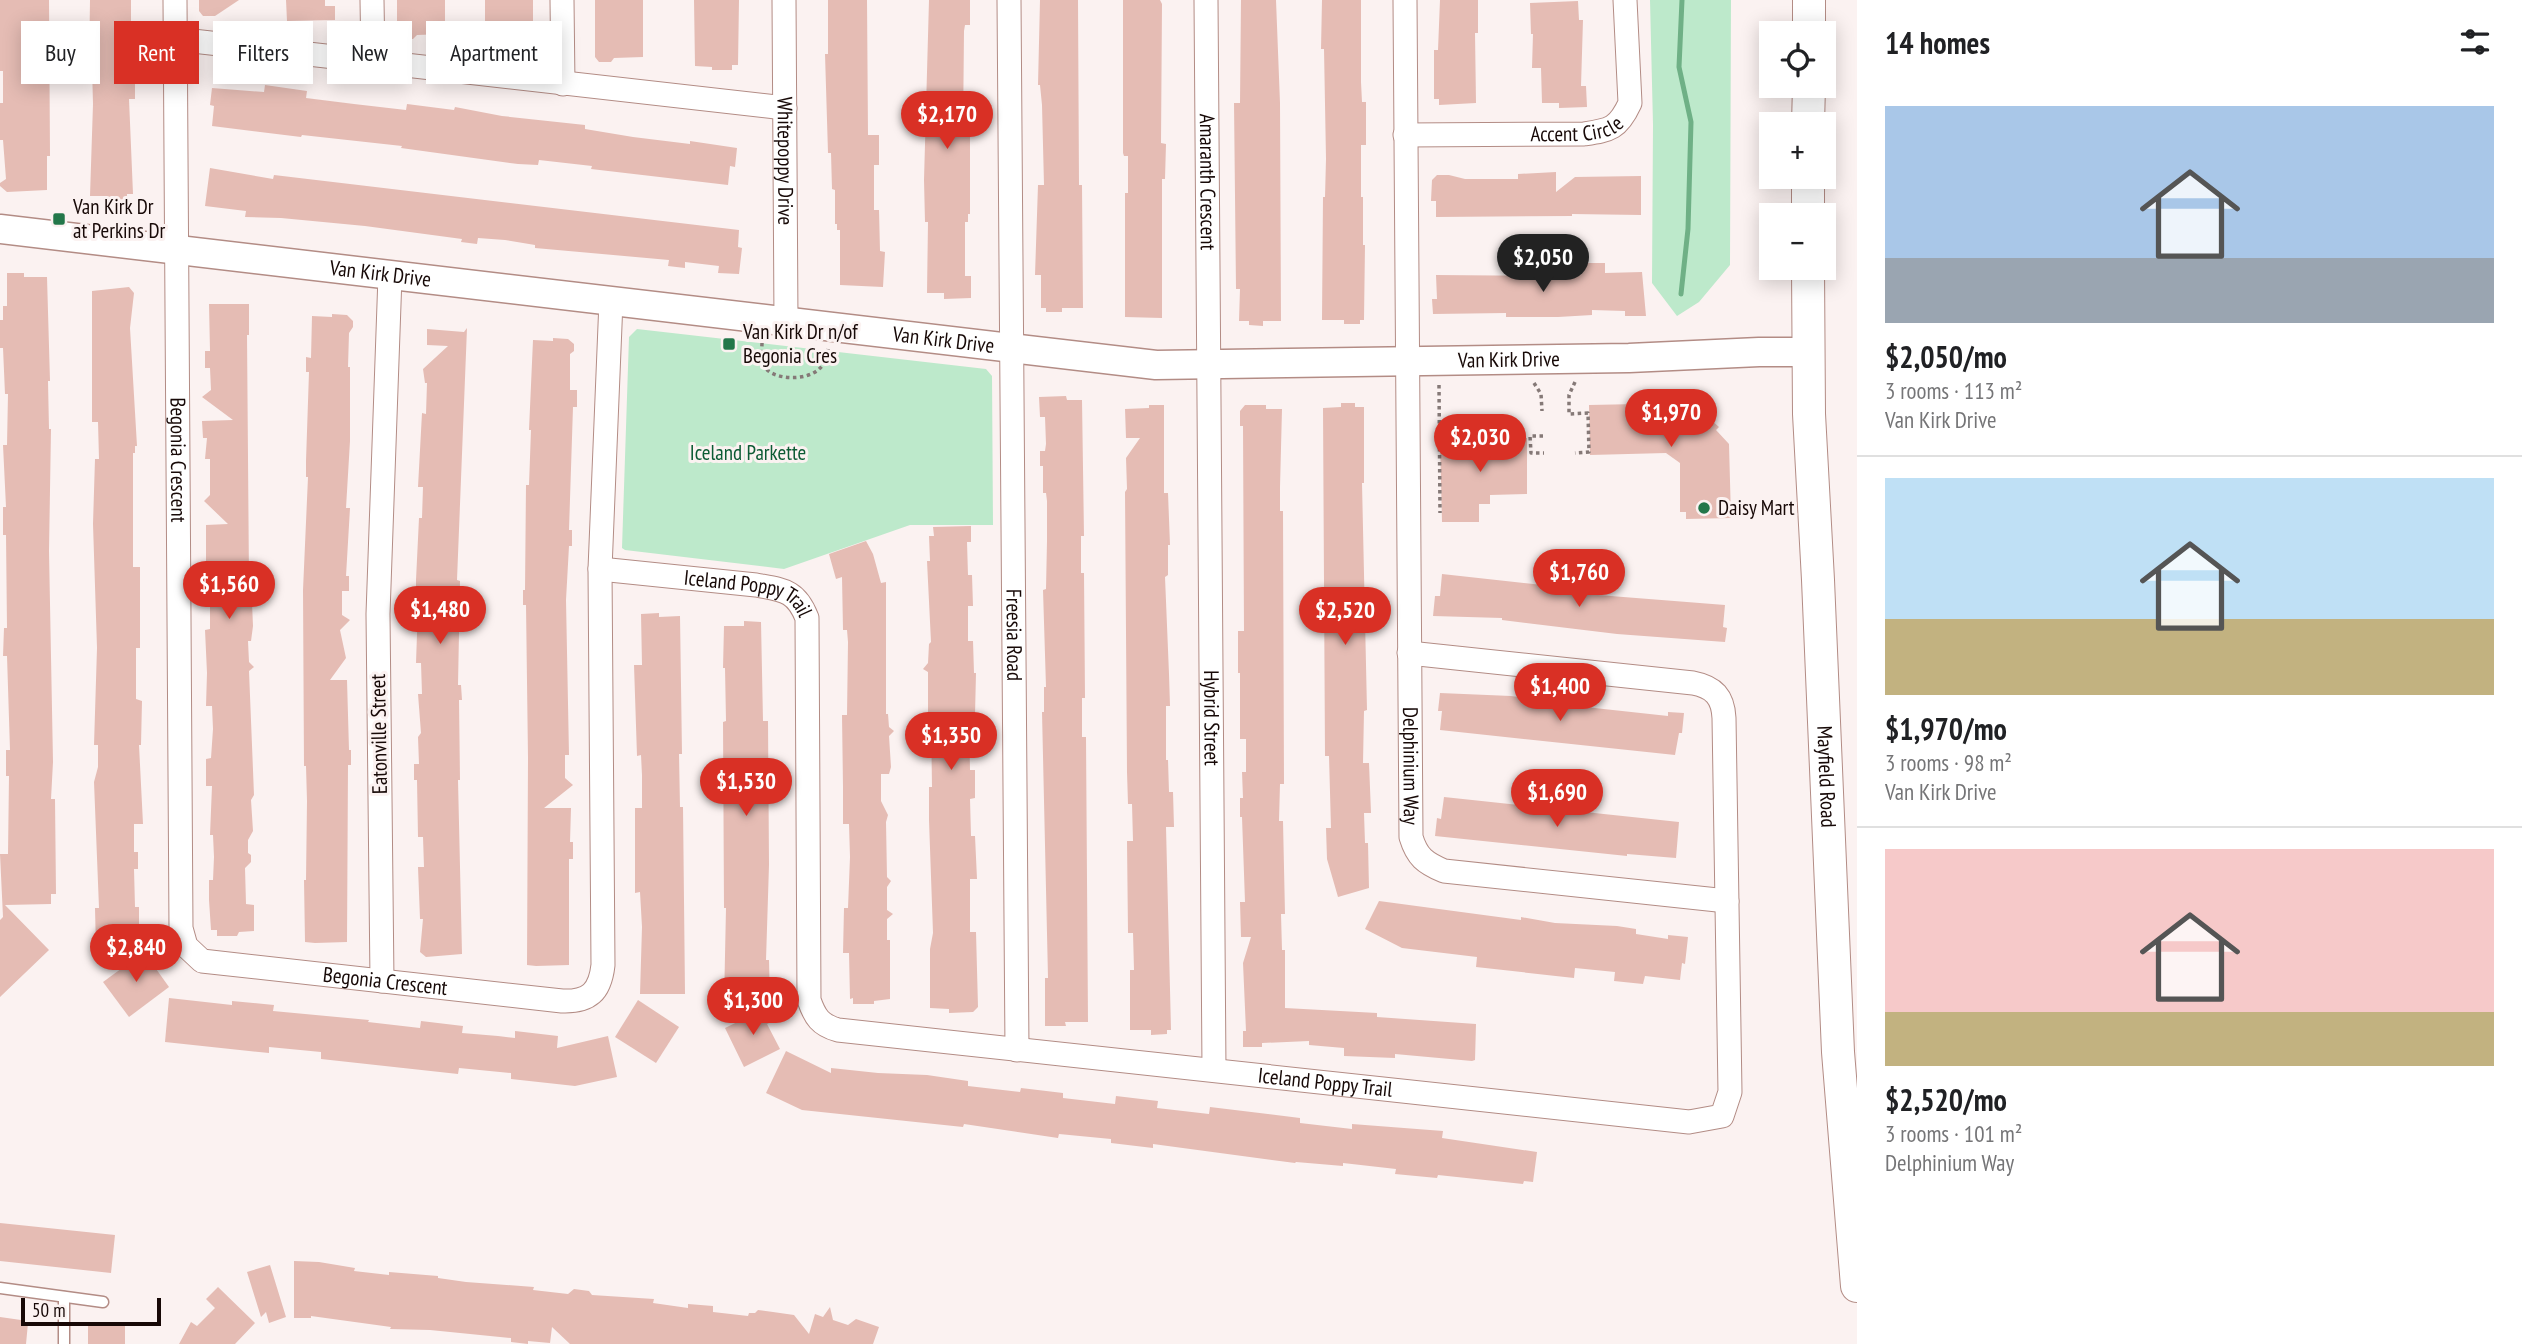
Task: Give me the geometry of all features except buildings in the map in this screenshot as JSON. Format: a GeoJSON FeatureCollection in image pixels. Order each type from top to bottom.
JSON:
{"type":"FeatureCollection","features":[{"type":"Feature","properties":{"kind":"main road"},"geometry":{"type":"LineString","coordinates":[[1809,0],[1809,21]]}},
{"type":"Feature","properties":{"kind":"main road","name":"Mayfield Road"},"geometry":{"type":"LineString","coordinates":[[1808,280],[1807,352],[1838,1052],[1857,1286]]}},
{"type":"Feature","properties":{"kind":"street","name":"Begonia Crescent"},"geometry":{"type":"LineString","coordinates":[[175,0],[175,21]]}},
{"type":"Feature","properties":{"kind":"street"},"geometry":{"type":"LineString","coordinates":[[372,0],[372,21]]}},
{"type":"Feature","properties":{"kind":"street"},"geometry":{"type":"LineString","coordinates":[[562,0],[562,21]]}},
{"type":"Feature","properties":{"kind":"street","name":"Whitepoppy Drive"},"geometry":{"type":"LineString","coordinates":[[784,0],[786,321]]}},
{"type":"Feature","properties":{"kind":"street"},"geometry":{"type":"LineString","coordinates":[[1009,0],[1012,348]]}},
{"type":"Feature","properties":{"kind":"street","name":"Amaranth Crescent"},"geometry":{"type":"LineString","coordinates":[[1206,0],[1209,365]]}},
{"type":"Feature","properties":{"kind":"street"},"geometry":{"type":"LineString","coordinates":[[1405,0],[1407,362]]}},
{"type":"Feature","properties":{"kind":"street","name":"Accent Circle"},"geometry":{"type":"LineString","coordinates":[[1405,135],[1584,134],[1608,130],[1623,117],[1630,103],[1625,0]]}},
{"type":"Feature","properties":{"kind":"street"},"geometry":{"type":"LineString","coordinates":[[199,42],[327,56]]}},
{"type":"Feature","properties":{"kind":"street","name":"Begonia Crescent"},"geometry":{"type":"LineString","coordinates":[[175,84],[182,938],[191,954],[202,961],[571,1001],[582,1000],[596,988],[602,977],[603,965],[600,569],[611,301]]}},
{"type":"Feature","properties":{"kind":"street"},"geometry":{"type":"LineString","coordinates":[[562,84],[785,108]]}},
{"type":"Feature","properties":{"kind":"street","name":"Van Kirk Drive"},"geometry":{"type":"LineString","coordinates":[[0,229],[1156,365],[1617,359],[1807,352]]}},
{"type":"Feature","properties":{"kind":"street","name":"Eatonville Street"},"geometry":{"type":"LineString","coordinates":[[382,981],[378,614],[390,276]]}},
{"type":"Feature","properties":{"kind":"street","name":"Freesia Road"},"geometry":{"type":"LineString","coordinates":[[1012,348],[1017,1050]]}},
{"type":"Feature","properties":{"kind":"street","name":"Delphinium Way"},"geometry":{"type":"LineString","coordinates":[[1407,362],[1411,837],[1416,852],[1426,864],[1444,872],[1727,901]]}},
{"type":"Feature","properties":{"kind":"street","name":"Hybrid Street"},"geometry":{"type":"LineString","coordinates":[[1209,365],[1214,1070]]}},
{"type":"Feature","properties":{"kind":"street","name":"Iceland Poppy Trail"},"geometry":{"type":"LineString","coordinates":[[600,569],[781,589],[793,594],[801,603],[807,618],[809,1000],[819,1022],[838,1030],[1689,1122],[1722,1116],[1730,1092],[1724,718],[1721,702],[1714,690],[1693,683],[1409,653]]}},
{"type":"Feature","properties":{"kind":"lane"},"geometry":{"type":"LineString","coordinates":[[0,1288],[103,1302]]}},
{"type":"Feature","properties":{"kind":"lane"},"geometry":{"type":"LineString","coordinates":[[64,1297],[64,1344]]}},
{"type":"Feature","properties":{"kind":"path"},"geometry":{"type":"LineString","coordinates":[[762,342],[763,365],[768,370],[784,376],[806,376],[819,370],[826,359],[828,349]]}},
{"type":"Feature","properties":{"kind":"path"},"geometry":{"type":"LineString","coordinates":[[1575,382],[1569,395],[1570,414],[1588,414],[1589,452],[1575,453]]}},
{"type":"Feature","properties":{"kind":"path"},"geometry":{"type":"LineString","coordinates":[[1534,383],[1541,394],[1542,411]]}},
{"type":"Feature","properties":{"kind":"path"},"geometry":{"type":"LineString","coordinates":[[1439,385],[1440,513]]}},
{"type":"Feature","properties":{"kind":"path"},"geometry":{"type":"LineString","coordinates":[[1543,436],[1531,436],[1531,453],[1544,453]]}},
{"type":"Feature","properties":{"kind":"green space"},"geometry":{"type":"Polygon","coordinates":[[[1650,0],[1731,0],[1730,265],[1699,302],[1677,316],[1652,283],[1653,125],[1650,0]]]}},
{"type":"Feature","properties":{"kind":"green space","name":"Iceland Parkette"},"geometry":{"type":"Polygon","coordinates":[[[637,329],[986,369],[992,376],[993,525],[910,525],[784,569],[625,550],[622,548],[629,337],[637,329]]]}},
{"type":"Feature","properties":{"kind":"waterway"},"geometry":{"type":"LineString","coordinates":[[1681,294],[1688,229],[1691,122],[1679,67],[1682,0]]}},
{"type":"Feature","properties":{"kind":"place","name":"Van Kirk Dr at Perkins Dr"},"geometry":{"type":"Point","coordinates":[59,219]}},
{"type":"Feature","properties":{"kind":"place","name":"Van Kirk Dr n/of Begonia Cres"},"geometry":{"type":"Point","coordinates":[729,344]}},
{"type":"Feature","properties":{"kind":"place","name":"Daisy Mart"},"geometry":{"type":"Point","coordinates":[1704,508]}}]}
